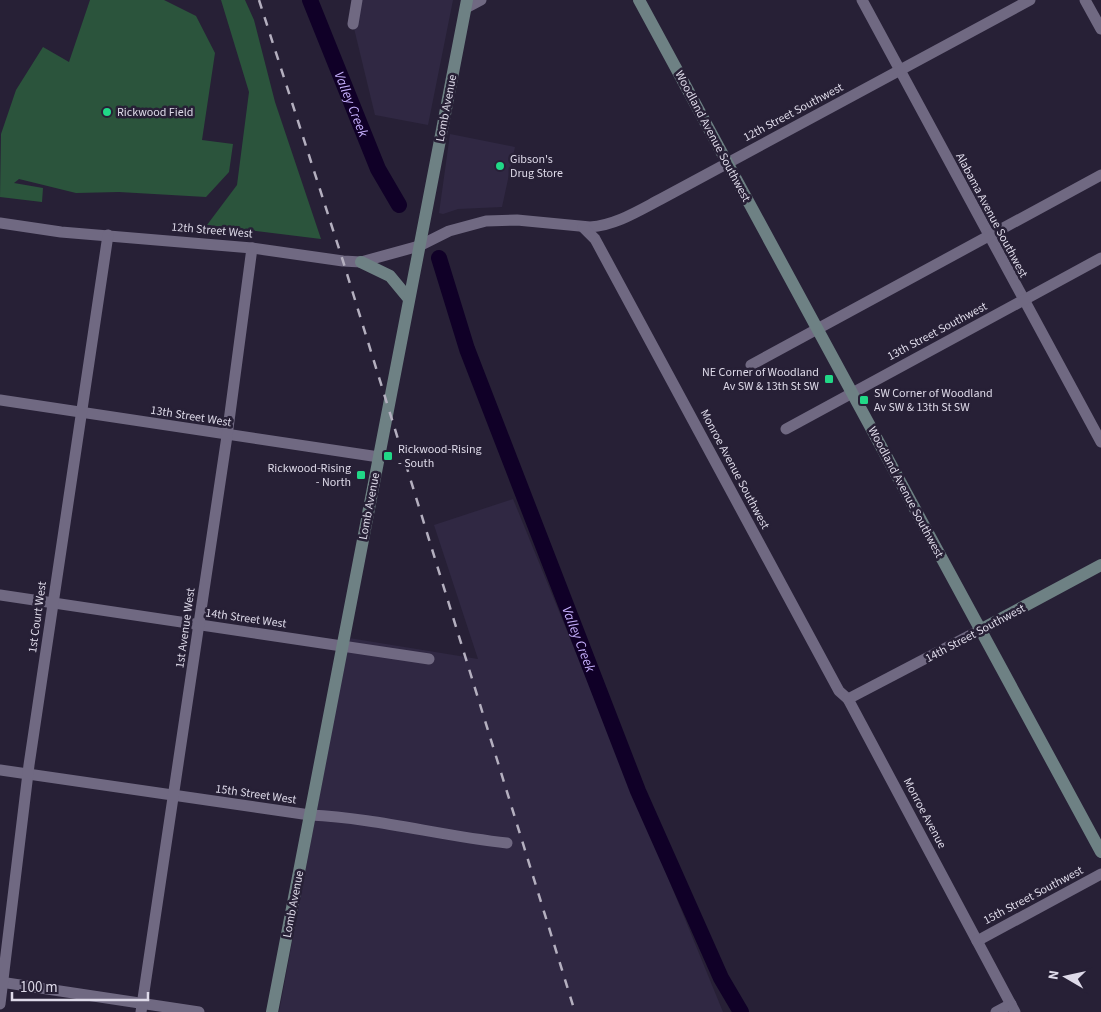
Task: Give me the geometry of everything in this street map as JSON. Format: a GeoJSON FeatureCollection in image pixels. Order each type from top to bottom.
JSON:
{"type":"FeatureCollection","features":[{"type":"Feature","properties":{"kind":"street"},"geometry":{"type":"LineString","coordinates":[[353,24],[357,0]]}},
{"type":"Feature","properties":{"kind":"street"},"geometry":{"type":"LineString","coordinates":[[467,4],[481,0]]}},
{"type":"Feature","properties":{"kind":"street","name":"Woodland Avenue Southwest"},"geometry":{"type":"LineString","coordinates":[[639,0],[1101,852]]}},
{"type":"Feature","properties":{"kind":"street","name":"Alabama Avenue Southwest"},"geometry":{"type":"LineString","coordinates":[[862,0],[1101,442]]}},
{"type":"Feature","properties":{"kind":"street","name":"12th Street Southwest"},"geometry":{"type":"LineString","coordinates":[[419,246],[449,231],[486,221],[517,220],[583,227],[602,226],[618,221],[1030,0]]}},
{"type":"Feature","properties":{"kind":"street"},"geometry":{"type":"LineString","coordinates":[[1085,0],[1101,29]]}},
{"type":"Feature","properties":{"kind":"street","name":"Lomb Avenue"},"geometry":{"type":"LineString","coordinates":[[272,1012],[408,299],[467,4]]}},
{"type":"Feature","properties":{"kind":"street"},"geometry":{"type":"LineString","coordinates":[[751,366],[1101,175]]}},
{"type":"Feature","properties":{"kind":"street","name":"12th Street West"},"geometry":{"type":"LineString","coordinates":[[0,223],[108,236],[252,248],[343,261],[362,262],[419,246]]}},
{"type":"Feature","properties":{"kind":"street","name":"Monroe Avenue Southwest"},"geometry":{"type":"LineString","coordinates":[[583,227],[595,239],[839,691],[848,699]]}},
{"type":"Feature","properties":{"kind":"street","name":"1st Court West"},"geometry":{"type":"LineString","coordinates":[[0,1004],[53,603],[108,236]]}},
{"type":"Feature","properties":{"kind":"street","name":"1st Avenue West"},"geometry":{"type":"LineString","coordinates":[[142,1008],[227,436],[252,248]]}},
{"type":"Feature","properties":{"kind":"street","name":"13th Street Southwest"},"geometry":{"type":"LineString","coordinates":[[786,429],[852,391],[1101,258]]}},
{"type":"Feature","properties":{"kind":"street"},"geometry":{"type":"LineString","coordinates":[[362,262],[390,276],[408,299]]}},
{"type":"Feature","properties":{"kind":"street","name":"13th Street West"},"geometry":{"type":"LineString","coordinates":[[0,400],[227,436],[379,457]]}},
{"type":"Feature","properties":{"kind":"street","name":"14th Street Southwest"},"geometry":{"type":"LineString","coordinates":[[848,699],[1101,565]]}},
{"type":"Feature","properties":{"kind":"street","name":"14th Street West"},"geometry":{"type":"LineString","coordinates":[[0,595],[430,660]]}},
{"type":"Feature","properties":{"kind":"street","name":"Monroe Avenue"},"geometry":{"type":"LineString","coordinates":[[848,699],[977,941]]}},
{"type":"Feature","properties":{"kind":"street","name":"15th Street West"},"geometry":{"type":"LineString","coordinates":[[0,770],[310,815],[335,816],[461,838],[507,843]]}},
{"type":"Feature","properties":{"kind":"street","name":"15th Street Southwest"},"geometry":{"type":"LineString","coordinates":[[977,941],[1101,874]]}},
{"type":"Feature","properties":{"kind":"street"},"geometry":{"type":"LineString","coordinates":[[977,941],[1013,1008],[996,1012]]}},
{"type":"Feature","properties":{"kind":"street"},"geometry":{"type":"LineString","coordinates":[[2,982],[142,1008],[199,1012]]}},
{"type":"Feature","properties":{"kind":"shaded area"},"geometry":{"type":"Polygon","coordinates":[[[358,0],[453,0],[428,125],[375,115],[353,24],[358,0]]]}},
{"type":"Feature","properties":{"kind":"shaded area"},"geometry":{"type":"Polygon","coordinates":[[[450,134],[515,147],[502,207],[458,209],[443,214],[439,213],[450,134]]]}},
{"type":"Feature","properties":{"kind":"shaded area"},"geometry":{"type":"Polygon","coordinates":[[[513,499],[723,1012],[279,1012],[349,638],[478,659],[434,525],[513,499]]]}},
{"type":"Feature","properties":{"kind":"green space","name":"Rickwood Field"},"geometry":{"type":"Polygon","coordinates":[[[90,0],[164,0],[196,16],[215,53],[202,140],[233,144],[229,172],[206,197],[119,192],[76,193],[19,179],[14,183],[43,188],[42,202],[0,197],[1,134],[16,90],[43,47],[69,62],[90,0]]]}},
{"type":"Feature","properties":{"kind":"green space"},"geometry":{"type":"Polygon","coordinates":[[[221,0],[245,0],[254,20],[275,102],[321,239],[207,225],[237,185],[249,92],[221,0]]]}},
{"type":"Feature","properties":{"kind":"waterway","name":"Valley Creek"},"geometry":{"type":"LineString","coordinates":[[310,0],[378,169],[399,205]]}},
{"type":"Feature","properties":{"kind":"waterway","name":"Valley Creek"},"geometry":{"type":"LineString","coordinates":[[439,258],[467,349],[638,791],[721,978],[741,1012]]}},
{"type":"Feature","properties":{"kind":"railway"},"geometry":{"type":"LineString","coordinates":[[259,0],[343,261],[575,1012]]}},
{"type":"Feature","properties":{"kind":"place","name":"Rickwood Field"},"geometry":{"type":"Point","coordinates":[107,112]}},
{"type":"Feature","properties":{"kind":"place","name":"Gibson's Drug Store"},"geometry":{"type":"Point","coordinates":[500,166]}},
{"type":"Feature","properties":{"kind":"place","name":"NE Corner of Woodland Av SW & 13th St SW"},"geometry":{"type":"Point","coordinates":[829,379]}},
{"type":"Feature","properties":{"kind":"place","name":"SW Corner of Woodland Av SW & 13th St SW"},"geometry":{"type":"Point","coordinates":[864,400]}},
{"type":"Feature","properties":{"kind":"place","name":"Rickwood-Rising - South"},"geometry":{"type":"Point","coordinates":[388,456]}},
{"type":"Feature","properties":{"kind":"place","name":"Rickwood-Rising - North"},"geometry":{"type":"Point","coordinates":[361,475]}}]}
